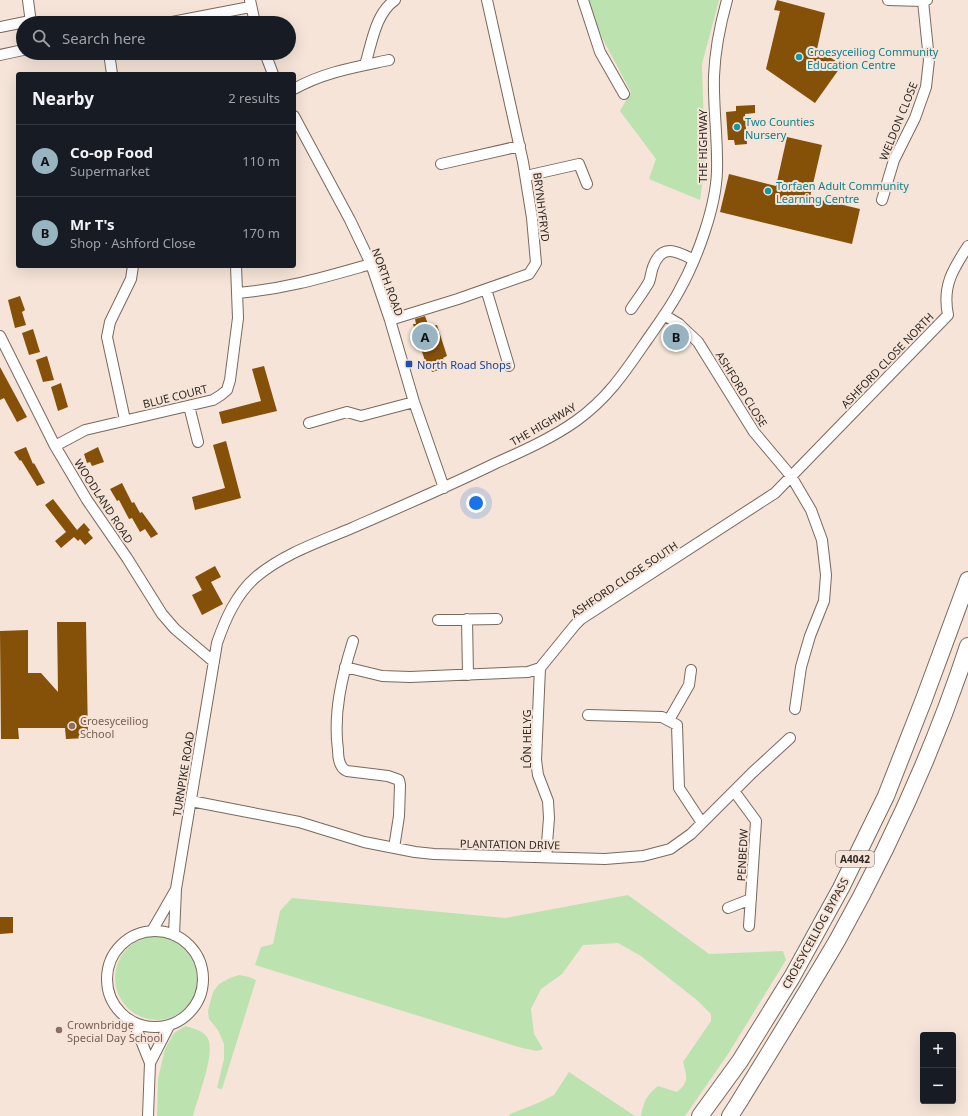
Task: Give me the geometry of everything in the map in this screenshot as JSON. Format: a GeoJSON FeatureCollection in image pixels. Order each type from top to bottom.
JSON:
{"type":"FeatureCollection","features":[{"type":"Feature","properties":{"kind":"highway","name":"CROESYCEILIOG BYPASS"},"geometry":{"type":"LineString","coordinates":[[700,1116],[744,1054],[792,977],[841,888],[886,796],[968,580]]}},
{"type":"Feature","properties":{"kind":"highway","name":"CROESYCEILIOG BYPASS"},"geometry":{"type":"LineString","coordinates":[[730,1116],[838,939],[880,858],[920,773],[954,687],[968,646]]}},
{"type":"Feature","properties":{"kind":"street"},"geometry":{"type":"LineString","coordinates":[[28,0],[29,16]]}},
{"type":"Feature","properties":{"kind":"street"},"geometry":{"type":"LineString","coordinates":[[365,65],[378,24],[388,5],[395,0]]}},
{"type":"Feature","properties":{"kind":"street","name":"BRYNHYFRYD"},"geometry":{"type":"LineString","coordinates":[[390,320],[529,274],[536,263],[526,176],[487,0]]}},
{"type":"Feature","properties":{"kind":"street"},"geometry":{"type":"LineString","coordinates":[[583,0],[600,52],[624,94]]}},
{"type":"Feature","properties":{"kind":"street","name":"THE HIGHWAY"},"geometry":{"type":"LineString","coordinates":[[214,662],[217,643],[223,625],[231,610],[242,592],[254,578],[273,564],[294,553],[444,488],[544,439],[574,422],[597,405],[615,386],[664,315],[681,287],[694,260],[705,228],[714,196],[717,172],[714,76],[716,45],[727,0]]}},
{"type":"Feature","properties":{"kind":"street"},"geometry":{"type":"LineString","coordinates":[[888,0],[925,1]]}},
{"type":"Feature","properties":{"kind":"street","name":"WELDON CLOSE"},"geometry":{"type":"LineString","coordinates":[[882,200],[894,160],[915,118],[926,87],[929,60],[925,1]]}},
{"type":"Feature","properties":{"kind":"street"},"geometry":{"type":"LineString","coordinates":[[198,16],[250,4],[253,16]]}},
{"type":"Feature","properties":{"kind":"street"},"geometry":{"type":"LineString","coordinates":[[0,27],[16,24]]}},
{"type":"Feature","properties":{"kind":"street"},"geometry":{"type":"LineString","coordinates":[[0,55],[16,52]]}},
{"type":"Feature","properties":{"kind":"street"},"geometry":{"type":"LineString","coordinates":[[110,60],[112,72]]}},
{"type":"Feature","properties":{"kind":"street"},"geometry":{"type":"LineString","coordinates":[[268,60],[272,72]]}},
{"type":"Feature","properties":{"kind":"street"},"geometry":{"type":"LineString","coordinates":[[296,88],[306,82],[328,74],[389,60]]}},
{"type":"Feature","properties":{"kind":"street","name":"NORTH ROAD"},"geometry":{"type":"LineString","coordinates":[[296,120],[350,220],[370,264],[390,320],[414,402],[444,488]]}},
{"type":"Feature","properties":{"kind":"street"},"geometry":{"type":"LineString","coordinates":[[441,164],[520,146]]}},
{"type":"Feature","properties":{"kind":"street"},"geometry":{"type":"LineString","coordinates":[[526,176],[579,164],[588,184]]}},
{"type":"Feature","properties":{"kind":"street","name":"ASHFORD CLOSE NORTH"},"geometry":{"type":"LineString","coordinates":[[791,476],[948,315],[946,305],[948,287],[953,269],[968,246]]}},
{"type":"Feature","properties":{"kind":"street"},"geometry":{"type":"LineString","coordinates":[[631,309],[648,282],[653,266],[658,258],[664,253],[671,250],[694,260]]}},
{"type":"Feature","properties":{"kind":"street"},"geometry":{"type":"LineString","coordinates":[[238,293],[297,285],[370,264]]}},
{"type":"Feature","properties":{"kind":"street"},"geometry":{"type":"LineString","coordinates":[[124,420],[107,337],[110,322],[131,279],[133,268]]}},
{"type":"Feature","properties":{"kind":"street","name":"BLUE COURT"},"geometry":{"type":"LineString","coordinates":[[55,446],[85,430],[213,400],[227,390],[230,380],[238,318],[236,268]]}},
{"type":"Feature","properties":{"kind":"street"},"geometry":{"type":"LineString","coordinates":[[486,289],[509,366]]}},
{"type":"Feature","properties":{"kind":"street","name":"ASHFORD CLOSE"},"geometry":{"type":"LineString","coordinates":[[664,315],[679,324],[698,342],[754,432],[791,476],[811,510],[822,540],[826,575],[824,601],[810,636],[801,667],[795,709]]}},
{"type":"Feature","properties":{"kind":"street","name":"WOODLAND ROAD"},"geometry":{"type":"LineString","coordinates":[[0,336],[55,446],[87,500],[127,558],[162,614],[175,630],[214,662]]}},
{"type":"Feature","properties":{"kind":"street"},"geometry":{"type":"LineString","coordinates":[[309,423],[347,412],[360,416],[414,402]]}},
{"type":"Feature","properties":{"kind":"street"},"geometry":{"type":"LineString","coordinates":[[189,406],[198,442]]}},
{"type":"Feature","properties":{"kind":"street","name":"ASHFORD CLOSE SOUTH"},"geometry":{"type":"LineString","coordinates":[[540,668],[575,625],[582,619],[761,504],[775,494],[791,476]]}},
{"type":"Feature","properties":{"kind":"street"},"geometry":{"type":"LineString","coordinates":[[467,619],[468,675]]}},
{"type":"Feature","properties":{"kind":"street"},"geometry":{"type":"LineString","coordinates":[[438,620],[497,619]]}},
{"type":"Feature","properties":{"kind":"street"},"geometry":{"type":"LineString","coordinates":[[353,641],[345,667],[339,695],[336,736],[340,761],[342,768],[347,771],[388,776],[398,780],[400,785],[399,816],[394,848]]}},
{"type":"Feature","properties":{"kind":"street","name":"TURNPIKE ROAD"},"geometry":{"type":"LineString","coordinates":[[174,935],[176,889],[214,662]]}},
{"type":"Feature","properties":{"kind":"street"},"geometry":{"type":"LineString","coordinates":[[345,667],[382,676],[410,677],[528,672],[540,668]]}},
{"type":"Feature","properties":{"kind":"street","name":"LÔN HELYG"},"geometry":{"type":"LineString","coordinates":[[540,668],[536,760],[538,775],[548,801],[549,818],[546,856]]}},
{"type":"Feature","properties":{"kind":"street"},"geometry":{"type":"LineString","coordinates":[[668,720],[689,685],[692,670]]}},
{"type":"Feature","properties":{"kind":"street"},"geometry":{"type":"LineString","coordinates":[[588,715],[662,717],[676,725],[680,788],[702,823]]}},
{"type":"Feature","properties":{"kind":"street","name":"PLANTATION DRIVE"},"geometry":{"type":"LineString","coordinates":[[191,801],[299,822],[364,842],[415,852],[434,854],[546,856],[605,859],[643,856],[670,849],[691,834],[790,738]]}},
{"type":"Feature","properties":{"kind":"street","name":"PENBEDW"},"geometry":{"type":"LineString","coordinates":[[734,792],[756,821],[749,926]]}},
{"type":"Feature","properties":{"kind":"street","name":"TURNPIKE ROAD"},"geometry":{"type":"LineString","coordinates":[[152,931],[176,889]]}},
{"type":"Feature","properties":{"kind":"street"},"geometry":{"type":"LineString","coordinates":[[728,908],[751,899]]}},
{"type":"Feature","properties":{"kind":"street"},"geometry":{"type":"LineString","coordinates":[[152,931],[174,935],[184,940],[192,948],[198,958],[204,978],[200,999],[192,1010],[182,1020],[169,1026],[157,1028],[134,1024],[124,1017],[116,1009],[110,999],[107,986],[107,973],[112,955],[121,945],[132,937],[152,931]]}},
{"type":"Feature","properties":{"kind":"street"},"geometry":{"type":"LineString","coordinates":[[134,1024],[150,1063],[148,1116]]}},
{"type":"Feature","properties":{"kind":"street"},"geometry":{"type":"LineString","coordinates":[[150,1063],[169,1026]]}},
{"type":"Feature","properties":{"kind":"green space"},"geometry":{"type":"Polygon","coordinates":[[[589,0],[719,0],[702,64],[705,164],[700,200],[649,179],[656,159],[620,111],[631,92],[592,19],[589,0]]]}},
{"type":"Feature","properties":{"kind":"green space"},"geometry":{"type":"Polygon","coordinates":[[[628,895],[709,954],[783,951],[786,960],[728,1054],[685,1116],[641,1116],[646,1099],[658,1086],[677,1092],[684,1085],[686,1075],[683,1062],[711,1021],[711,1014],[698,1001],[641,956],[618,943],[583,945],[562,974],[541,989],[531,1009],[534,1034],[543,1049],[537,1051],[522,1048],[255,965],[261,947],[273,944],[280,911],[292,898],[505,918],[628,895]]]}},
{"type":"Feature","properties":{"kind":"green space"},"geometry":{"type":"Polygon","coordinates":[[[157,936],[173,939],[187,948],[196,962],[199,978],[196,994],[187,1008],[173,1017],[157,1020],[141,1017],[127,1008],[118,994],[115,978],[118,962],[127,948],[141,939],[157,936]]]}},
{"type":"Feature","properties":{"kind":"green space"},"geometry":{"type":"Polygon","coordinates":[[[239,975],[256,980],[222,1089],[217,1088],[224,1059],[224,1044],[218,1030],[209,1019],[208,1011],[213,992],[219,984],[239,975]]]}},
{"type":"Feature","properties":{"kind":"green space"},"geometry":{"type":"Polygon","coordinates":[[[185,1026],[197,1030],[207,1037],[210,1052],[193,1116],[157,1116],[158,1079],[165,1049],[174,1033],[185,1026]]]}},
{"type":"Feature","properties":{"kind":"green space"},"geometry":{"type":"Polygon","coordinates":[[[569,1072],[635,1116],[509,1116],[510,1114],[554,1095],[569,1072]]]}},
{"type":"Feature","properties":{"kind":"building","name":"Croesyceiliog Community Education Centre"},"geometry":{"type":"Polygon","coordinates":[[[777,0],[825,13],[817,49],[842,65],[815,103],[766,69],[780,11],[774,10],[777,0]]]}},
{"type":"Feature","properties":{"kind":"building","name":"Two Counties Nursery"},"geometry":{"type":"Polygon","coordinates":[[[755,105],[755,113],[745,114],[747,144],[735,145],[734,140],[728,140],[726,112],[736,111],[736,106],[755,105]]]}},
{"type":"Feature","properties":{"kind":"building","name":"Torfaen Adult Community Learning Centre"},"geometry":{"type":"Polygon","coordinates":[[[787,137],[822,145],[810,197],[860,209],[852,244],[720,212],[729,174],[776,186],[787,137]]]}},
{"type":"Feature","properties":{"kind":"building"},"geometry":{"type":"Polygon","coordinates":[[[20,296],[25,310],[22,312],[26,325],[15,328],[8,300],[20,296]]]}},
{"type":"Feature","properties":{"kind":"building"},"geometry":{"type":"Polygon","coordinates":[[[425,316],[429,327],[437,325],[447,356],[443,358],[446,368],[432,372],[430,366],[427,367],[413,324],[416,324],[415,319],[425,316]]]}},
{"type":"Feature","properties":{"kind":"building"},"geometry":{"type":"Polygon","coordinates":[[[33,329],[40,352],[29,355],[22,333],[33,329]]]}},
{"type":"Feature","properties":{"kind":"building"},"geometry":{"type":"Polygon","coordinates":[[[47,356],[54,380],[43,382],[36,360],[47,356]]]}},
{"type":"Feature","properties":{"kind":"building"},"geometry":{"type":"Polygon","coordinates":[[[264,366],[277,411],[222,424],[219,412],[261,401],[252,369],[264,366]]]}},
{"type":"Feature","properties":{"kind":"building"},"geometry":{"type":"Polygon","coordinates":[[[0,367],[27,417],[17,422],[4,398],[0,400],[0,367]]]}},
{"type":"Feature","properties":{"kind":"building"},"geometry":{"type":"Polygon","coordinates":[[[61,383],[68,407],[58,411],[51,387],[61,383]]]}},
{"type":"Feature","properties":{"kind":"building"},"geometry":{"type":"Polygon","coordinates":[[[226,441],[241,498],[195,510],[192,497],[225,488],[213,445],[226,441]]]}},
{"type":"Feature","properties":{"kind":"building"},"geometry":{"type":"Polygon","coordinates":[[[26,447],[33,464],[34,463],[45,483],[37,486],[21,460],[20,461],[14,452],[26,447]]]}},
{"type":"Feature","properties":{"kind":"building"},"geometry":{"type":"Polygon","coordinates":[[[98,447],[104,462],[92,466],[90,462],[87,463],[84,454],[98,447]]]}},
{"type":"Feature","properties":{"kind":"building"},"geometry":{"type":"Polygon","coordinates":[[[122,483],[132,503],[134,502],[140,513],[142,512],[158,534],[151,538],[145,529],[140,532],[132,518],[129,519],[119,500],[117,501],[110,489],[122,483]]]}},
{"type":"Feature","properties":{"kind":"building"},"geometry":{"type":"Polygon","coordinates":[[[53,499],[77,530],[84,523],[90,530],[88,532],[93,538],[85,545],[80,539],[78,541],[74,537],[61,548],[55,541],[66,532],[45,505],[53,499]]]}},
{"type":"Feature","properties":{"kind":"building"},"geometry":{"type":"Polygon","coordinates":[[[215,566],[221,577],[211,582],[223,604],[202,615],[192,595],[202,590],[195,577],[215,566]]]}},
{"type":"Feature","properties":{"kind":"building"},"geometry":{"type":"Polygon","coordinates":[[[57,622],[86,622],[88,738],[66,739],[65,728],[18,728],[19,739],[1,739],[0,631],[28,630],[28,673],[41,673],[58,692],[57,622]]]}},
{"type":"Feature","properties":{"kind":"building"},"geometry":{"type":"Polygon","coordinates":[[[0,917],[13,917],[13,933],[0,934],[0,917]]]}},
{"type":"Feature","properties":{"kind":"place","name":"Croesyceiliog Community Education Centre"},"geometry":{"type":"Point","coordinates":[799,57]}},
{"type":"Feature","properties":{"kind":"place","name":"Two Counties Nursery"},"geometry":{"type":"Point","coordinates":[737,127]}},
{"type":"Feature","properties":{"kind":"place","name":"Torfaen Adult Community Learning Centre"},"geometry":{"type":"Point","coordinates":[768,191]}},
{"type":"Feature","properties":{"kind":"place","name":"Co-op Food"},"geometry":{"type":"Point","coordinates":[425,337]}},
{"type":"Feature","properties":{"kind":"place","name":"Mr T's"},"geometry":{"type":"Point","coordinates":[676,337]}},
{"type":"Feature","properties":{"kind":"place","name":"North Road Shops"},"geometry":{"type":"Point","coordinates":[409,364]}},
{"type":"Feature","properties":{"kind":"place","name":"Croesyceiliog School"},"geometry":{"type":"Point","coordinates":[72,726]}},
{"type":"Feature","properties":{"kind":"place","name":"Crownbridge Special Day School"},"geometry":{"type":"Point","coordinates":[59,1030]}}]}
